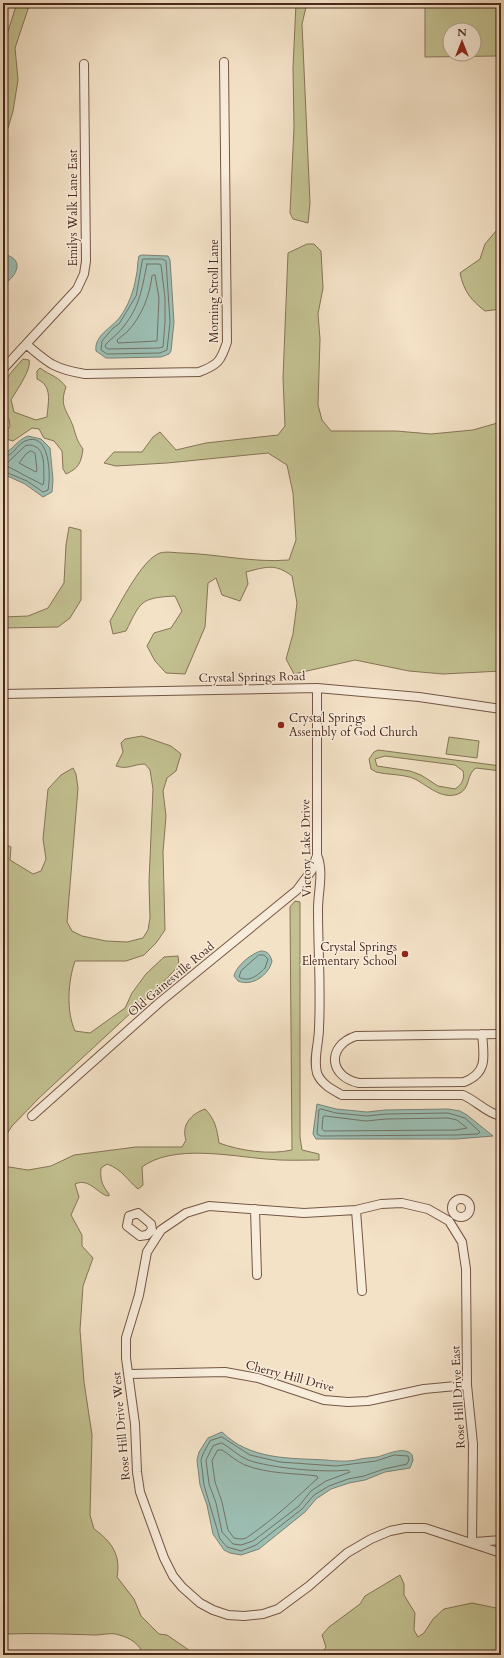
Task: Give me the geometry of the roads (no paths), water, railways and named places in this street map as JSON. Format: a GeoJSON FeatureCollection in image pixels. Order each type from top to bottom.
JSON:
{"type":"FeatureCollection","features":[{"type":"Feature","properties":{"kind":"street","name":"Morning Stroll Lane"},"geometry":{"type":"LineString","coordinates":[[26,344],[48,364],[67,371],[85,374],[199,372],[214,367],[222,357],[227,342],[224,62]]}},
{"type":"Feature","properties":{"kind":"street","name":"Emilys Walk Lane East"},"geometry":{"type":"LineString","coordinates":[[3,369],[78,289],[84,274],[86,261],[84,64]]}},
{"type":"Feature","properties":{"kind":"street","name":"Crystal Springs Road"},"geometry":{"type":"LineString","coordinates":[[3,694],[317,688],[419,697],[501,709]]}},
{"type":"Feature","properties":{"kind":"street","name":"Victory Lake Drive"},"geometry":{"type":"LineString","coordinates":[[317,688],[317,855],[320,863],[318,907],[319,1029],[316,1064],[320,1079],[332,1090],[342,1095],[463,1096],[474,1100],[484,1109],[501,1116]]}},
{"type":"Feature","properties":{"kind":"street","name":"Old Gainesville Road"},"geometry":{"type":"LineString","coordinates":[[32,1116],[160,1002],[297,890],[312,870],[317,855]]}},
{"type":"Feature","properties":{"kind":"street"},"geometry":{"type":"LineString","coordinates":[[482,1034],[484,1061],[478,1074],[474,1078],[464,1082],[359,1083],[341,1076],[335,1064],[338,1046],[346,1040],[356,1036],[482,1034],[501,1034]]}},
{"type":"Feature","properties":{"kind":"street","name":"Rose Hill Drive West"},"geometry":{"type":"LineString","coordinates":[[465,1250],[451,1218],[428,1209],[409,1204],[381,1204],[356,1210],[304,1213],[209,1206],[193,1210],[170,1223],[152,1236],[147,1252],[139,1295],[126,1338],[135,1424],[136,1472],[140,1492],[164,1558],[173,1576],[196,1599],[213,1610],[228,1615],[244,1616],[263,1614],[278,1609],[309,1586],[347,1553],[371,1539],[390,1531],[405,1528],[425,1528],[501,1553]]}},
{"type":"Feature","properties":{"kind":"street"},"geometry":{"type":"LineString","coordinates":[[255,1209],[257,1275]]}},
{"type":"Feature","properties":{"kind":"street"},"geometry":{"type":"LineString","coordinates":[[356,1210],[362,1292]]}},
{"type":"Feature","properties":{"kind":"street","name":"Rose Hill Drive East"},"geometry":{"type":"LineString","coordinates":[[465,1250],[466,1385],[473,1444],[472,1543]]}},
{"type":"Feature","properties":{"kind":"street","name":"Cherry Hill Drive"},"geometry":{"type":"LineString","coordinates":[[129,1374],[225,1372],[258,1378],[324,1400],[348,1402],[368,1401],[424,1389],[466,1385]]}},
{"type":"Feature","properties":{"kind":"street"},"geometry":{"type":"LineString","coordinates":[[472,1543],[501,1540]]}},
{"type":"Feature","properties":{"kind":"water"},"geometry":{"type":"Polygon","coordinates":[[[3,254],[10,256],[15,260],[17,268],[12,277],[3,285],[3,254]]]}},
{"type":"Feature","properties":{"kind":"water"},"geometry":{"type":"Polygon","coordinates":[[[139,256],[168,256],[170,260],[174,322],[171,351],[169,354],[161,357],[106,358],[96,351],[96,345],[104,332],[117,321],[126,308],[134,288],[139,256]]]}},
{"type":"Feature","properties":{"kind":"water"},"geometry":{"type":"Polygon","coordinates":[[[28,436],[41,439],[50,448],[53,480],[52,492],[43,497],[25,484],[3,474],[3,454],[28,436]]]}},
{"type":"Feature","properties":{"kind":"water"},"geometry":{"type":"Polygon","coordinates":[[[261,951],[268,954],[272,961],[264,975],[254,981],[238,981],[234,976],[241,964],[249,957],[261,951]]]}},
{"type":"Feature","properties":{"kind":"water"},"geometry":{"type":"Polygon","coordinates":[[[317,1104],[336,1109],[367,1112],[385,1110],[448,1109],[460,1111],[493,1136],[456,1139],[316,1139],[313,1134],[317,1104]]]}},
{"type":"Feature","properties":{"kind":"water"},"geometry":{"type":"Polygon","coordinates":[[[222,1432],[245,1448],[257,1453],[284,1458],[352,1461],[405,1451],[412,1455],[413,1460],[410,1468],[385,1472],[365,1480],[331,1489],[316,1499],[305,1512],[259,1549],[241,1555],[224,1550],[213,1534],[207,1505],[200,1485],[197,1460],[199,1452],[208,1438],[222,1432]]]}},
{"type":"Feature","properties":{"kind":"place","name":"Crystal Springs Assembly of God Church"},"geometry":{"type":"Point","coordinates":[281,725]}},
{"type":"Feature","properties":{"kind":"place","name":"Crystal Springs Elementary School"},"geometry":{"type":"Point","coordinates":[405,954]}}]}
